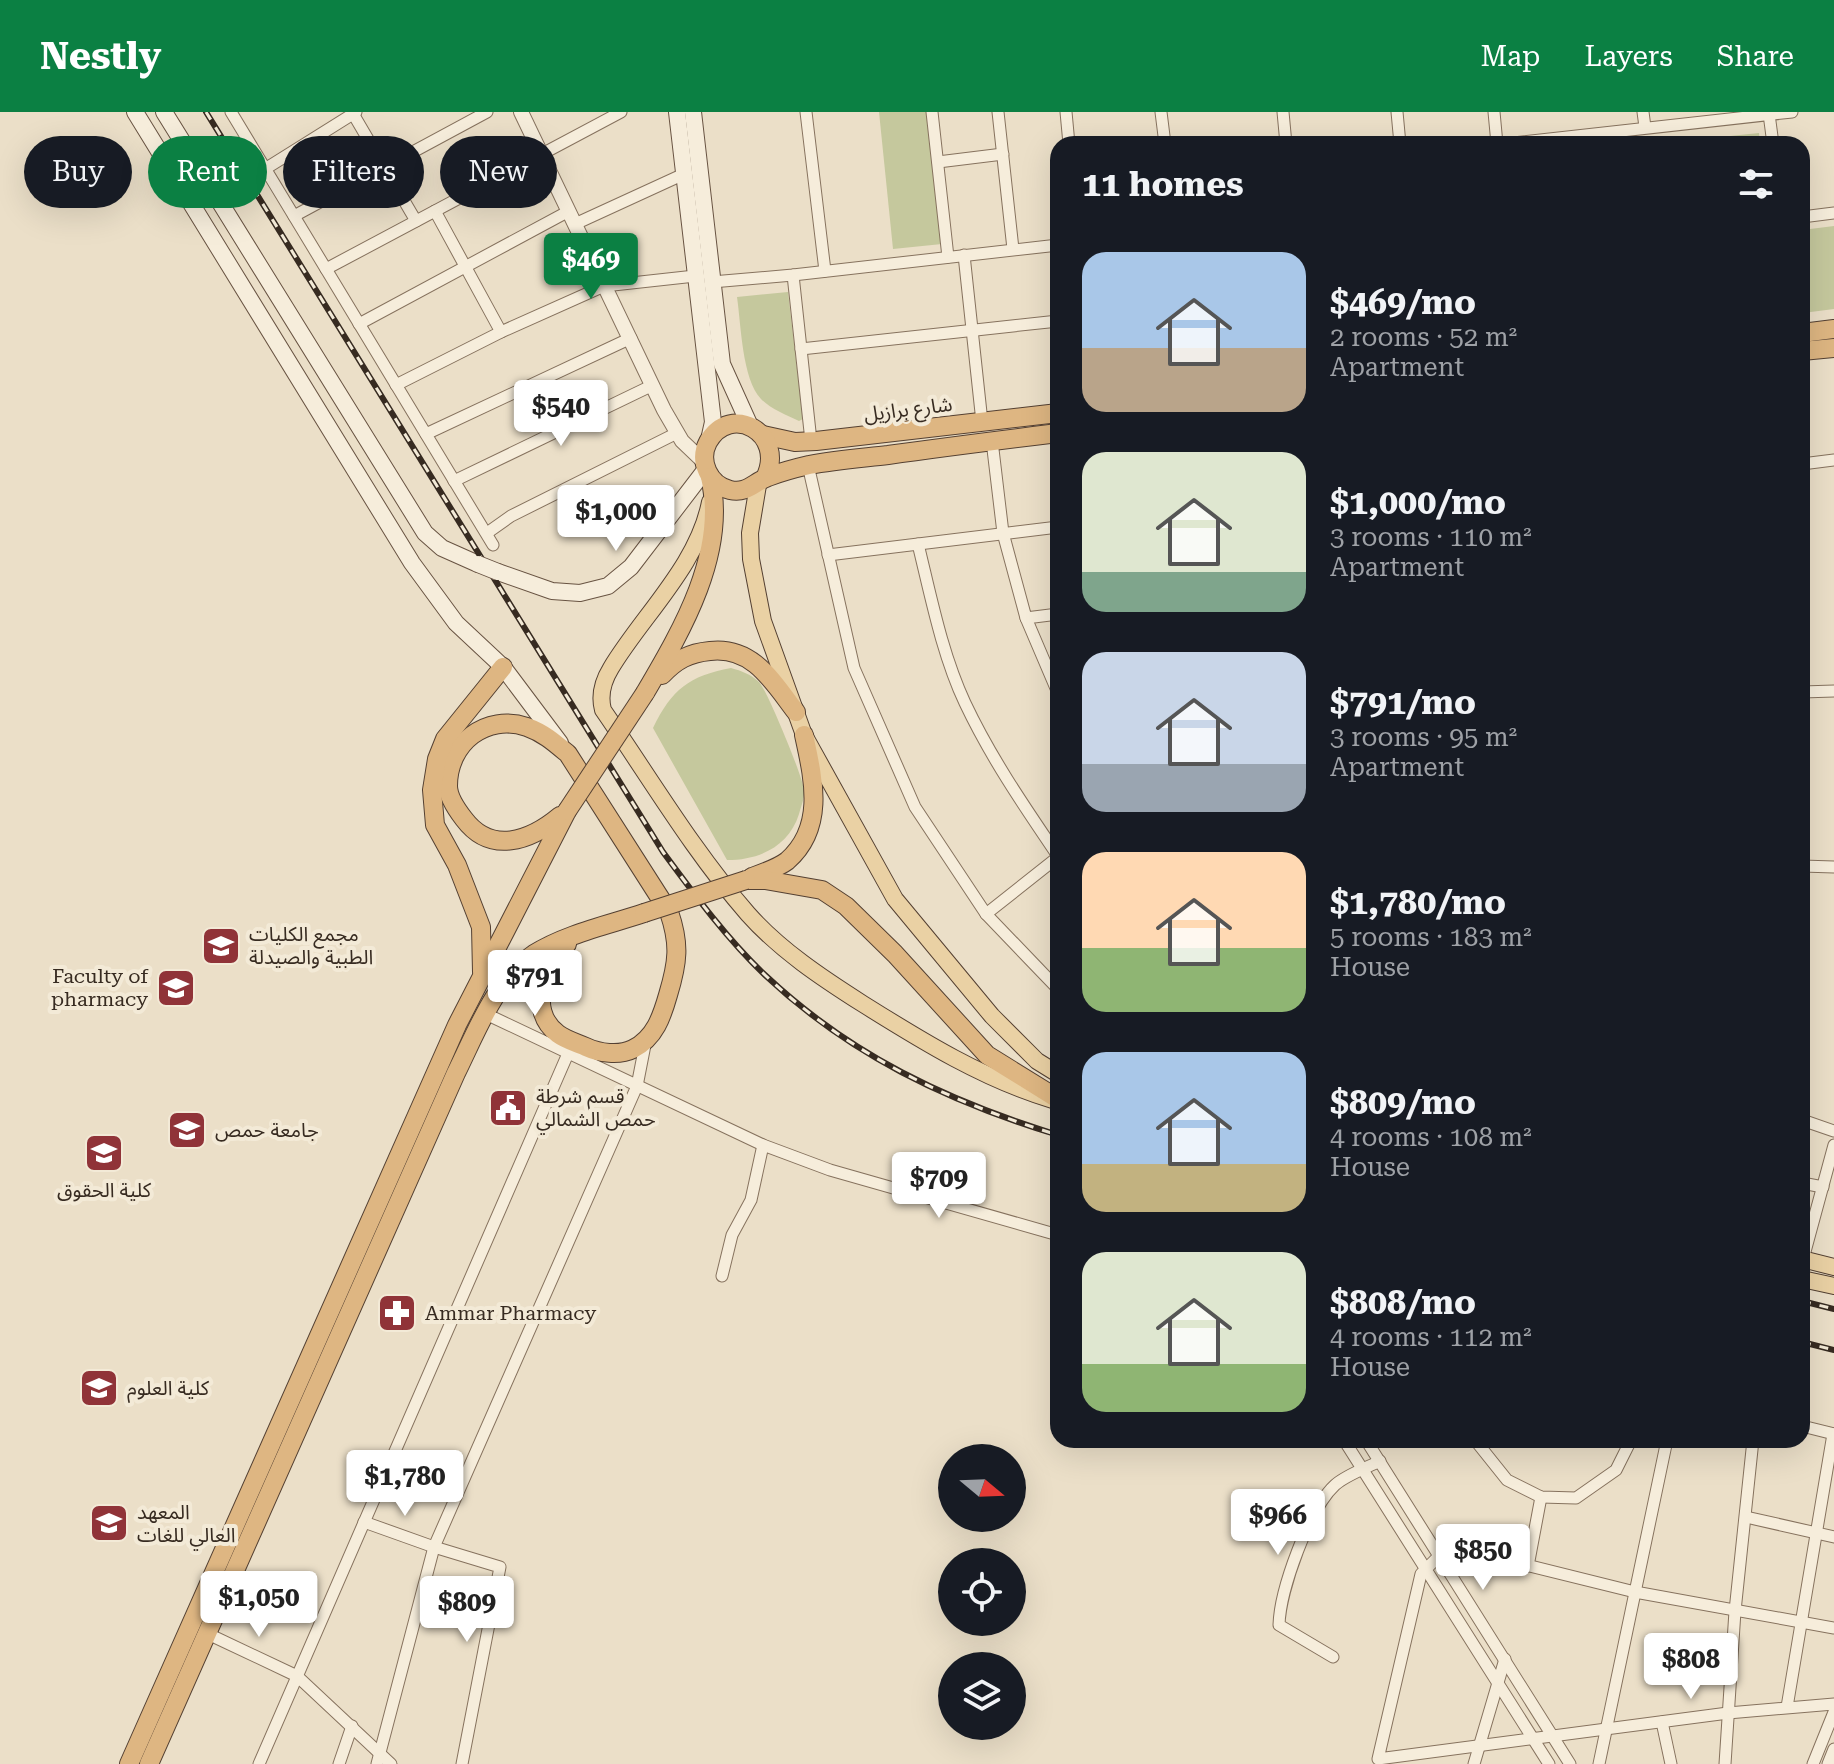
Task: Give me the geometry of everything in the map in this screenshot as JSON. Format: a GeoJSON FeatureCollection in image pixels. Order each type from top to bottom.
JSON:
{"type":"FeatureCollection","features":[{"type":"Feature","properties":{"kind":"highway"},"geometry":{"type":"LineString","coordinates":[[1810,332],[1834,329]]}},
{"type":"Feature","properties":{"kind":"highway"},"geometry":{"type":"LineString","coordinates":[[1810,350],[1834,348]]}},
{"type":"Feature","properties":{"kind":"highway","name":"شارع برازيل"},"geometry":{"type":"LineString","coordinates":[[756,430],[795,442],[1050,414]]}},
{"type":"Feature","properties":{"kind":"highway"},"geometry":{"type":"LineString","coordinates":[[129,1764],[457,1025],[567,811],[645,693],[677,638],[708,561],[715,523],[715,497],[705,451],[717,431],[727,426],[756,430],[771,456],[770,467],[761,481]]}},
{"type":"Feature","properties":{"kind":"highway"},"geometry":{"type":"LineString","coordinates":[[707,469],[720,486],[732,491],[745,490],[761,481],[808,465],[1050,434]]}},
{"type":"Feature","properties":{"kind":"highway"},"geometry":{"type":"LineString","coordinates":[[645,693],[675,661],[695,652],[723,649],[746,656],[764,670],[796,712]]}},
{"type":"Feature","properties":{"kind":"highway"},"geometry":{"type":"LineString","coordinates":[[482,976],[481,927],[457,865],[435,825],[432,790],[437,759],[445,739],[503,667]]}},
{"type":"Feature","properties":{"kind":"highway"},"geometry":{"type":"LineString","coordinates":[[567,811],[543,830],[522,838],[500,841],[482,837],[456,808],[448,788],[453,758],[465,737],[487,726],[508,724],[525,726],[547,735],[568,754],[669,912],[676,933],[677,964],[660,1022],[647,1039],[631,1050],[597,1052],[572,1048],[548,1023],[540,992],[547,968],[556,953],[579,934]]}},
{"type":"Feature","properties":{"kind":"highway"},"geometry":{"type":"LineString","coordinates":[[149,1764],[437,1114],[499,991],[519,967],[535,954],[579,934],[746,880],[786,862],[811,824],[814,804],[813,780],[804,735]]}},
{"type":"Feature","properties":{"kind":"highway"},"geometry":{"type":"LineString","coordinates":[[746,880],[765,880],[822,890],[846,906],[895,954],[987,1055],[1050,1095]]}},
{"type":"Feature","properties":{"kind":"main road"},"geometry":{"type":"LineString","coordinates":[[135,112],[412,563],[456,623],[503,667],[568,754]]}},
{"type":"Feature","properties":{"kind":"main road"},"geometry":{"type":"LineString","coordinates":[[164,112],[425,533],[442,548],[552,591],[580,593],[608,586],[631,567],[707,469]]}},
{"type":"Feature","properties":{"kind":"main road"},"geometry":{"type":"LineString","coordinates":[[677,112],[713,422],[709,440]]}},
{"type":"Feature","properties":{"kind":"main road"},"geometry":{"type":"LineString","coordinates":[[693,112],[722,364],[756,430]]}},
{"type":"Feature","properties":{"kind":"main road"},"geometry":{"type":"LineString","coordinates":[[707,469],[708,511],[699,536],[655,608],[610,669],[600,699],[603,710],[714,874],[750,916],[783,947],[826,980],[910,1034],[1025,1092],[1050,1098]]}},
{"type":"Feature","properties":{"kind":"main road"},"geometry":{"type":"LineString","coordinates":[[761,481],[753,506],[751,559],[763,621],[804,735],[895,899],[992,1016],[1037,1061],[1050,1069]]}},
{"type":"Feature","properties":{"kind":"main road"},"geometry":{"type":"LineString","coordinates":[[1810,1261],[1834,1267]]}},
{"type":"Feature","properties":{"kind":"main road"},"geometry":{"type":"LineString","coordinates":[[1810,1281],[1834,1286]]}},
{"type":"Feature","properties":{"kind":"street"},"geometry":{"type":"LineString","coordinates":[[231,112],[245,136]]}},
{"type":"Feature","properties":{"kind":"street"},"geometry":{"type":"LineString","coordinates":[[424,146],[487,112]]}},
{"type":"Feature","properties":{"kind":"street"},"geometry":{"type":"LineString","coordinates":[[521,112],[532,136]]}},
{"type":"Feature","properties":{"kind":"street"},"geometry":{"type":"LineString","coordinates":[[557,145],[621,112]]}},
{"type":"Feature","properties":{"kind":"street"},"geometry":{"type":"LineString","coordinates":[[806,112],[825,271]]}},
{"type":"Feature","properties":{"kind":"street"},"geometry":{"type":"LineString","coordinates":[[932,112],[948,257]]}},
{"type":"Feature","properties":{"kind":"street"},"geometry":{"type":"LineString","coordinates":[[998,112],[1013,249]]}},
{"type":"Feature","properties":{"kind":"street"},"geometry":{"type":"LineString","coordinates":[[1066,112],[1068,136]]}},
{"type":"Feature","properties":{"kind":"street"},"geometry":{"type":"LineString","coordinates":[[1161,112],[1164,136]]}},
{"type":"Feature","properties":{"kind":"street"},"geometry":{"type":"LineString","coordinates":[[1283,112],[1285,136]]}},
{"type":"Feature","properties":{"kind":"street"},"geometry":{"type":"LineString","coordinates":[[1397,112],[1399,136]]}},
{"type":"Feature","properties":{"kind":"street"},"geometry":{"type":"LineString","coordinates":[[1494,112],[1496,136]]}},
{"type":"Feature","properties":{"kind":"street"},"geometry":{"type":"LineString","coordinates":[[1643,112],[1645,127]]}},
{"type":"Feature","properties":{"kind":"street"},"geometry":{"type":"LineString","coordinates":[[1571,136],[1792,112]]}},
{"type":"Feature","properties":{"kind":"street"},"geometry":{"type":"LineString","coordinates":[[267,168],[354,113],[367,136]]}},
{"type":"Feature","properties":{"kind":"street"},"geometry":{"type":"LineString","coordinates":[[1769,114],[1772,136]]}},
{"type":"Feature","properties":{"kind":"street"},"geometry":{"type":"LineString","coordinates":[[938,162],[1003,154]]}},
{"type":"Feature","properties":{"kind":"street"},"geometry":{"type":"LineString","coordinates":[[267,172],[493,545]]}},
{"type":"Feature","properties":{"kind":"street"},"geometry":{"type":"LineString","coordinates":[[359,324],[464,268],[572,218],[684,174]]}},
{"type":"Feature","properties":{"kind":"street"},"geometry":{"type":"LineString","coordinates":[[557,188],[677,433],[707,469]]}},
{"type":"Feature","properties":{"kind":"street"},"geometry":{"type":"LineString","coordinates":[[294,216],[309,208]]}},
{"type":"Feature","properties":{"kind":"street"},"geometry":{"type":"LineString","coordinates":[[408,208],[416,221]]}},
{"type":"Feature","properties":{"kind":"street"},"geometry":{"type":"LineString","coordinates":[[326,269],[441,208]]}},
{"type":"Feature","properties":{"kind":"street"},"geometry":{"type":"LineString","coordinates":[[435,211],[501,332]]}},
{"type":"Feature","properties":{"kind":"street"},"geometry":{"type":"LineString","coordinates":[[1810,216],[1834,213]]}},
{"type":"Feature","properties":{"kind":"street"},"geometry":{"type":"LineString","coordinates":[[712,282],[1050,246]]}},
{"type":"Feature","properties":{"kind":"street"},"geometry":{"type":"LineString","coordinates":[[964,255],[982,422]]}},
{"type":"Feature","properties":{"kind":"street"},"geometry":{"type":"LineString","coordinates":[[793,275],[811,441]]}},
{"type":"Feature","properties":{"kind":"street"},"geometry":{"type":"LineString","coordinates":[[396,385],[501,332],[604,286],[695,276]]}},
{"type":"Feature","properties":{"kind":"street"},"geometry":{"type":"LineString","coordinates":[[801,349],[1050,322]]}},
{"type":"Feature","properties":{"kind":"street"},"geometry":{"type":"LineString","coordinates":[[426,434],[631,338]]}},
{"type":"Feature","properties":{"kind":"street"},"geometry":{"type":"LineString","coordinates":[[454,481],[653,385]]}},
{"type":"Feature","properties":{"kind":"street"},"geometry":{"type":"LineString","coordinates":[[487,533],[511,516],[677,433]]}},
{"type":"Feature","properties":{"kind":"street"},"geometry":{"type":"LineString","coordinates":[[992,441],[1003,533],[1026,618],[1050,674]]}},
{"type":"Feature","properties":{"kind":"street"},"geometry":{"type":"LineString","coordinates":[[1810,463],[1834,460]]}},
{"type":"Feature","properties":{"kind":"street"},"geometry":{"type":"LineString","coordinates":[[808,465],[854,668],[915,807],[986,914],[1050,977]]}},
{"type":"Feature","properties":{"kind":"street"},"geometry":{"type":"LineString","coordinates":[[828,555],[1050,528]]}},
{"type":"Feature","properties":{"kind":"street"},"geometry":{"type":"LineString","coordinates":[[918,544],[936,618],[964,701],[1005,779],[1050,844]]}},
{"type":"Feature","properties":{"kind":"street"},"geometry":{"type":"LineString","coordinates":[[1026,618],[1050,615]]}},
{"type":"Feature","properties":{"kind":"street"},"geometry":{"type":"LineString","coordinates":[[1810,692],[1834,691]]}},
{"type":"Feature","properties":{"kind":"street"},"geometry":{"type":"LineString","coordinates":[[986,914],[1050,862]]}},
{"type":"Feature","properties":{"kind":"street"},"geometry":{"type":"LineString","coordinates":[[1810,866],[1834,867]]}},
{"type":"Feature","properties":{"kind":"street"},"geometry":{"type":"LineString","coordinates":[[486,1014],[572,1048],[637,1086],[763,1145],[830,1170],[1050,1233]]}},
{"type":"Feature","properties":{"kind":"street"},"geometry":{"type":"LineString","coordinates":[[378,1758],[434,1547],[637,1086],[647,1039]]}},
{"type":"Feature","properties":{"kind":"street"},"geometry":{"type":"LineString","coordinates":[[259,1764],[572,1048]]}},
{"type":"Feature","properties":{"kind":"street"},"geometry":{"type":"LineString","coordinates":[[1810,1123],[1834,1131]]}},
{"type":"Feature","properties":{"kind":"street"},"geometry":{"type":"LineString","coordinates":[[722,1276],[732,1235],[751,1200],[763,1145]]}},
{"type":"Feature","properties":{"kind":"street"},"geometry":{"type":"LineString","coordinates":[[1810,1234],[1834,1145]]}},
{"type":"Feature","properties":{"kind":"street"},"geometry":{"type":"LineString","coordinates":[[1810,1185],[1823,1187]]}},
{"type":"Feature","properties":{"kind":"street"},"geometry":{"type":"LineString","coordinates":[[1787,1707],[1834,1434],[1810,1428]]}},
{"type":"Feature","properties":{"kind":"street"},"geometry":{"type":"LineString","coordinates":[[1349,1448],[1549,1764]]}},
{"type":"Feature","properties":{"kind":"street"},"geometry":{"type":"LineString","coordinates":[[1371,1448],[1570,1764]]}},
{"type":"Feature","properties":{"kind":"street"},"geometry":{"type":"LineString","coordinates":[[1481,1448],[1507,1480],[1541,1497],[1576,1498],[1616,1470],[1627,1448]]}},
{"type":"Feature","properties":{"kind":"street"},"geometry":{"type":"LineString","coordinates":[[1599,1764],[1665,1448]]}},
{"type":"Feature","properties":{"kind":"street"},"geometry":{"type":"LineString","coordinates":[[1725,1764],[1735,1611],[1752,1448]]}},
{"type":"Feature","properties":{"kind":"street"},"geometry":{"type":"LineString","coordinates":[[1333,1657],[1279,1625],[1279,1620],[1300,1544],[1317,1510],[1336,1485],[1380,1461]]}},
{"type":"Feature","properties":{"kind":"street"},"geometry":{"type":"LineString","coordinates":[[1528,1566],[1541,1497]]}},
{"type":"Feature","properties":{"kind":"street"},"geometry":{"type":"LineString","coordinates":[[1746,1517],[1834,1537]]}},
{"type":"Feature","properties":{"kind":"street"},"geometry":{"type":"LineString","coordinates":[[364,1522],[500,1567],[462,1764]]}},
{"type":"Feature","properties":{"kind":"street"},"geometry":{"type":"LineString","coordinates":[[1439,1556],[1528,1566],[1635,1592],[1834,1628]]}},
{"type":"Feature","properties":{"kind":"street"},"geometry":{"type":"LineString","coordinates":[[1439,1556],[1421,1574],[1377,1761],[1479,1744],[1728,1713],[1834,1704]]}},
{"type":"Feature","properties":{"kind":"street"},"geometry":{"type":"LineString","coordinates":[[206,1633],[297,1676],[352,1726],[378,1758],[391,1764]]}},
{"type":"Feature","properties":{"kind":"street"},"geometry":{"type":"LineString","coordinates":[[1474,1764],[1505,1659]]}},
{"type":"Feature","properties":{"kind":"street"},"geometry":{"type":"LineString","coordinates":[[1813,1764],[1834,1712]]}},
{"type":"Feature","properties":{"kind":"street"},"geometry":{"type":"LineString","coordinates":[[1662,1722],[1671,1764]]}},
{"type":"Feature","properties":{"kind":"street"},"geometry":{"type":"LineString","coordinates":[[339,1764],[352,1726]]}},
{"type":"Feature","properties":{"kind":"street"},"geometry":{"type":"LineString","coordinates":[[1828,1764],[1834,1749]]}},
{"type":"Feature","properties":{"kind":"green space"},"geometry":{"type":"Polygon","coordinates":[[[879,112],[927,112],[942,244],[893,249],[879,112]]]}},
{"type":"Feature","properties":{"kind":"green space"},"geometry":{"type":"Polygon","coordinates":[[[1759,133],[1759,136],[1730,136],[1759,133]]]}},
{"type":"Feature","properties":{"kind":"green space"},"geometry":{"type":"Polygon","coordinates":[[[1834,226],[1834,309],[1810,312],[1810,229],[1834,226]]]}},
{"type":"Feature","properties":{"kind":"green space"},"geometry":{"type":"Polygon","coordinates":[[[788,292],[803,419],[799,421],[769,406],[755,390],[746,365],[737,297],[788,292]]]}},
{"type":"Feature","properties":{"kind":"green space"},"geometry":{"type":"Polygon","coordinates":[[[731,668],[752,677],[763,688],[791,752],[804,793],[794,825],[781,843],[762,854],[727,860],[653,728],[667,703],[683,686],[704,675],[731,668]]]}},
{"type":"Feature","properties":{"kind":"railway"},"geometry":{"type":"LineString","coordinates":[[206,112],[663,852],[724,931],[765,975],[797,1003],[866,1052],[939,1091],[1050,1132]]}},
{"type":"Feature","properties":{"kind":"railway"},"geometry":{"type":"LineString","coordinates":[[1810,1303],[1834,1309]]}},
{"type":"Feature","properties":{"kind":"railway"},"geometry":{"type":"LineString","coordinates":[[1810,1344],[1834,1350]]}},
{"type":"Feature","properties":{"kind":"place","name":"مجمع الكليات الطبية والصيدلة"},"geometry":{"type":"Point","coordinates":[221,946]}},
{"type":"Feature","properties":{"kind":"place","name":"Faculty of pharmacy"},"geometry":{"type":"Point","coordinates":[176,988]}},
{"type":"Feature","properties":{"kind":"place","name":"قسم شرطة حمص الشمالي"},"geometry":{"type":"Point","coordinates":[508,1108]}},
{"type":"Feature","properties":{"kind":"place","name":"جامعة حمص"},"geometry":{"type":"Point","coordinates":[187,1130]}},
{"type":"Feature","properties":{"kind":"place","name":"كلية الحقوق"},"geometry":{"type":"Point","coordinates":[104,1153]}},
{"type":"Feature","properties":{"kind":"place","name":"Ammar Pharmacy"},"geometry":{"type":"Point","coordinates":[397,1313]}},
{"type":"Feature","properties":{"kind":"place","name":"كلية العلوم"},"geometry":{"type":"Point","coordinates":[99,1388]}},
{"type":"Feature","properties":{"kind":"place","name":"المعهد العالي للغات"},"geometry":{"type":"Point","coordinates":[109,1523]}}]}
